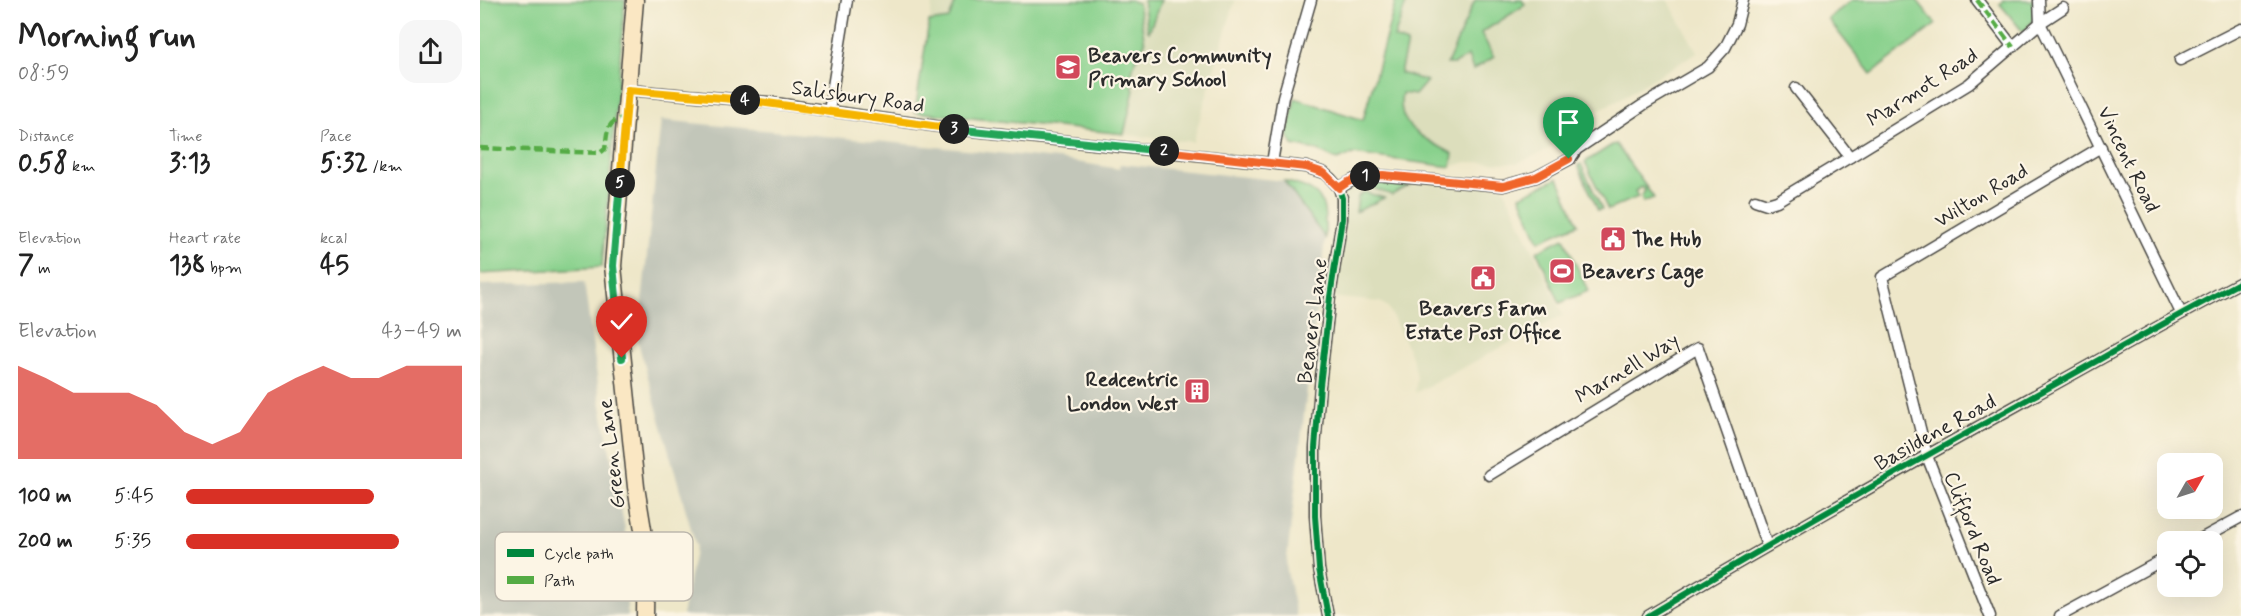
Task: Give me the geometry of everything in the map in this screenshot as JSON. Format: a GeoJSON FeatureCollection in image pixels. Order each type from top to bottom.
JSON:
{"type":"FeatureCollection","features":[{"type":"Feature","properties":{"kind":"street","name":"Green Lane"},"geometry":{"type":"LineString","coordinates":[[635,0],[613,266],[636,488],[643,532]]}},
{"type":"Feature","properties":{"kind":"street"},"geometry":{"type":"LineString","coordinates":[[829,111],[847,0]]}},
{"type":"Feature","properties":{"kind":"street"},"geometry":{"type":"LineString","coordinates":[[1311,0],[1283,97],[1272,163],[1317,170],[1324,173],[1339,188],[1355,179],[1375,175],[1503,186],[1536,177],[1569,159],[1577,149],[1643,105],[1708,67],[1725,48],[1737,24],[1743,0]]}},
{"type":"Feature","properties":{"kind":"street"},"geometry":{"type":"LineString","coordinates":[[1977,0],[2013,47]]}},
{"type":"Feature","properties":{"kind":"street"},"geometry":{"type":"LineString","coordinates":[[2039,0],[2040,23]]}},
{"type":"Feature","properties":{"kind":"street","name":"Marmot Road"},"geometry":{"type":"LineString","coordinates":[[1755,200],[1767,204],[1777,201],[1969,84],[2040,23],[2063,9]]}},
{"type":"Feature","properties":{"kind":"street","name":"Vincent Road"},"geometry":{"type":"LineString","coordinates":[[2040,23],[2181,314]]}},
{"type":"Feature","properties":{"kind":"street"},"geometry":{"type":"LineString","coordinates":[[2180,60],[2241,29]]}},
{"type":"Feature","properties":{"kind":"street"},"geometry":{"type":"LineString","coordinates":[[1796,88],[1850,157]]}},
{"type":"Feature","properties":{"kind":"street","name":"Salisbury Road"},"geometry":{"type":"LineString","coordinates":[[628,90],[768,102],[955,129],[1272,163]]}},
{"type":"Feature","properties":{"kind":"street","name":"Wilton Road"},"geometry":{"type":"LineString","coordinates":[[1882,277],[2102,147]]}},
{"type":"Feature","properties":{"kind":"street","name":"Beavers Lane"},"geometry":{"type":"LineString","coordinates":[[1329,616],[1319,569],[1315,516],[1315,448],[1330,297],[1343,208],[1339,188]]}},
{"type":"Feature","properties":{"kind":"street","name":"Clifford Road"},"geometry":{"type":"LineString","coordinates":[[1882,277],[1927,456],[1990,616]]}},
{"type":"Feature","properties":{"kind":"street","name":"Basildene Road"},"geometry":{"type":"LineString","coordinates":[[1648,616],[1767,546],[2241,282]]}},
{"type":"Feature","properties":{"kind":"street","name":"Marnell Way"},"geometry":{"type":"LineString","coordinates":[[1489,475],[1698,348],[1767,546]]}},
{"type":"Feature","properties":{"kind":"street"},"geometry":{"type":"LineString","coordinates":[[2216,531],[2241,517]]}},
{"type":"Feature","properties":{"kind":"street"},"geometry":{"type":"LineString","coordinates":[[2060,616],[2157,563]]}},
{"type":"Feature","properties":{"kind":"street","name":"Green Lane"},"geometry":{"type":"LineString","coordinates":[[645,601],[645,616]]}},
{"type":"Feature","properties":{"kind":"shaded area","name":"Beavers Community Primary School"},"geometry":{"type":"Polygon","coordinates":[[[933,0],[1235,0],[1193,142],[915,112],[933,0]]]}},
{"type":"Feature","properties":{"kind":"shaded area"},"geometry":{"type":"Polygon","coordinates":[[[1407,0],[1668,0],[1697,52],[1613,103],[1580,118],[1548,150],[1518,163],[1466,162],[1451,167],[1453,154],[1413,131],[1405,120],[1400,106],[1402,93],[1400,74],[1407,43],[1394,38],[1407,0]]]}},
{"type":"Feature","properties":{"kind":"shaded area"},"geometry":{"type":"Polygon","coordinates":[[[661,120],[1057,159],[1119,169],[1120,164],[1284,181],[1325,238],[1286,566],[1296,616],[682,616],[685,601],[693,601],[693,561],[696,546],[638,342],[661,120]]]}},
{"type":"Feature","properties":{"kind":"shaded area"},"geometry":{"type":"Polygon","coordinates":[[[1355,179],[1503,186],[1563,315],[1415,393],[1417,377],[1412,357],[1388,307],[1380,302],[1330,297],[1341,193],[1355,179]]]}},
{"type":"Feature","properties":{"kind":"shaded area"},"geometry":{"type":"Polygon","coordinates":[[[584,282],[601,406],[625,529],[625,532],[495,532],[495,601],[627,601],[627,616],[480,616],[480,285],[584,282]]]}},
{"type":"Feature","properties":{"kind":"green space"},"geometry":{"type":"Polygon","coordinates":[[[480,0],[625,0],[602,267],[480,274],[480,0]]]}},
{"type":"Feature","properties":{"kind":"green space","name":"Beavers Community Primary School"},"geometry":{"type":"Polygon","coordinates":[[[956,0],[1130,0],[1138,3],[1145,43],[1134,63],[1131,77],[1134,77],[1132,87],[1134,90],[1124,134],[915,112],[929,22],[949,19],[956,0]]]}},
{"type":"Feature","properties":{"kind":"green space"},"geometry":{"type":"Polygon","coordinates":[[[1143,0],[1161,0],[1149,32],[1148,31],[1143,0]]]}},
{"type":"Feature","properties":{"kind":"green space"},"geometry":{"type":"Polygon","coordinates":[[[1396,0],[1407,0],[1394,38],[1407,43],[1400,73],[1427,81],[1415,95],[1402,93],[1403,116],[1408,124],[1424,138],[1453,154],[1451,167],[1353,154],[1337,160],[1316,150],[1293,145],[1287,134],[1295,98],[1363,120],[1396,0]]]}},
{"type":"Feature","properties":{"kind":"green space"},"geometry":{"type":"Polygon","coordinates":[[[1475,0],[1522,0],[1525,5],[1481,33],[1494,57],[1473,70],[1468,56],[1454,64],[1447,64],[1475,0]]]}},
{"type":"Feature","properties":{"kind":"green space"},"geometry":{"type":"Polygon","coordinates":[[[1852,0],[1917,0],[1936,24],[1871,74],[1828,19],[1852,0]]]}},
{"type":"Feature","properties":{"kind":"green space"},"geometry":{"type":"Polygon","coordinates":[[[2004,0],[2035,0],[2033,21],[2023,32],[2000,4],[2004,0]]]}},
{"type":"Feature","properties":{"kind":"green space"},"geometry":{"type":"Polygon","coordinates":[[[1616,144],[1654,198],[1643,202],[1641,196],[1645,191],[1642,187],[1635,191],[1638,197],[1608,210],[1585,162],[1616,144]]]}},
{"type":"Feature","properties":{"kind":"green space"},"geometry":{"type":"Polygon","coordinates":[[[1581,164],[1602,209],[1598,210],[1578,165],[1581,164]]]}},
{"type":"Feature","properties":{"kind":"green space"},"geometry":{"type":"Polygon","coordinates":[[[1558,178],[1578,224],[1539,241],[1520,196],[1558,178]]]}},
{"type":"Feature","properties":{"kind":"green space"},"geometry":{"type":"Polygon","coordinates":[[[1284,181],[1315,193],[1320,199],[1325,214],[1325,238],[1284,181]]]}},
{"type":"Feature","properties":{"kind":"green space"},"geometry":{"type":"Polygon","coordinates":[[[1378,183],[1409,186],[1392,195],[1367,186],[1378,183]]]}},
{"type":"Feature","properties":{"kind":"green space"},"geometry":{"type":"Polygon","coordinates":[[[1364,192],[1384,198],[1356,212],[1358,197],[1364,192]]]}},
{"type":"Feature","properties":{"kind":"green space","name":"Beavers Cage"},"geometry":{"type":"Polygon","coordinates":[[[1564,238],[1588,291],[1560,303],[1537,251],[1564,238]]]}},
{"type":"Feature","properties":{"kind":"marked path"},"geometry":{"type":"LineString","coordinates":[[1977,0],[2013,47]]}},
{"type":"Feature","properties":{"kind":"marked path"},"geometry":{"type":"LineString","coordinates":[[480,148],[600,153],[605,149],[607,132],[611,124],[626,117]]}},
{"type":"Feature","properties":{"kind":"cycle path"},"geometry":{"type":"LineString","coordinates":[[628,90],[768,102],[955,129],[1306,167],[1324,173],[1339,188],[1342,198],[1342,219],[1330,297],[1315,448],[1315,516],[1319,569],[1328,616]]}},
{"type":"Feature","properties":{"kind":"cycle path"},"geometry":{"type":"LineString","coordinates":[[1648,616],[1934,451],[2241,282]]}},
{"type":"Feature","properties":{"kind":"place","name":"Beavers Community Primary School"},"geometry":{"type":"Point","coordinates":[1068,67]}},
{"type":"Feature","properties":{"kind":"place","name":"The Hub"},"geometry":{"type":"Point","coordinates":[1613,239]}},
{"type":"Feature","properties":{"kind":"place","name":"Beavers Cage"},"geometry":{"type":"Point","coordinates":[1562,271]}},
{"type":"Feature","properties":{"kind":"place","name":"Beavers Farm Estate Post Office"},"geometry":{"type":"Point","coordinates":[1483,278]}},
{"type":"Feature","properties":{"kind":"place","name":"Redcentric London West"},"geometry":{"type":"Point","coordinates":[1197,391]}},
{"type":"Feature","properties":{"kind":"route"},"geometry":{"type":"LineString","coordinates":[[622,358],[613,266],[628,90],[768,102],[912,124],[1306,167],[1324,173],[1339,188],[1355,179],[1375,175],[1503,186],[1536,177],[1569,159]]}}]}
